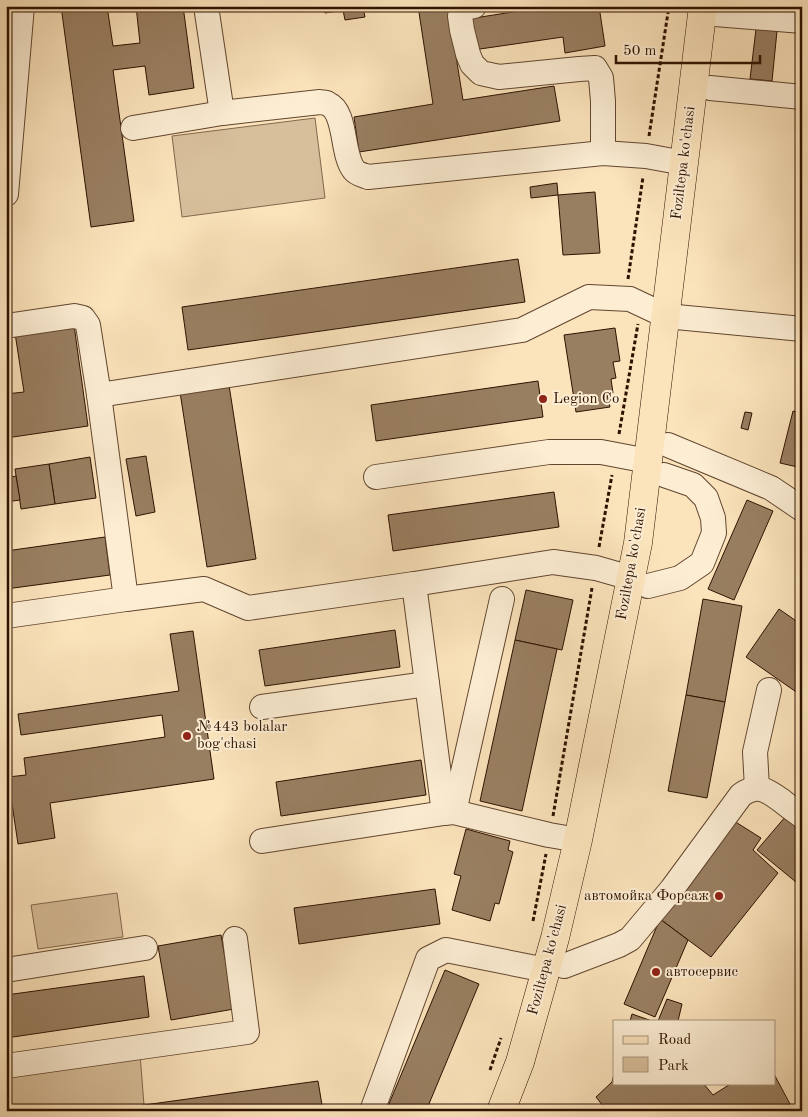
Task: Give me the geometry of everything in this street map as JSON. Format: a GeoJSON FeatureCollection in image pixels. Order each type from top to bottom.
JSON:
{"type":"FeatureCollection","features":[{"type":"Feature","properties":{"kind":"main road","name":"Foziltepa ko'chasi"},"geometry":{"type":"LineString","coordinates":[[518,1111],[534,1066],[555,968],[556,938],[640,582],[655,552],[660,461],[676,316],[710,88],[711,10]]}},
{"type":"Feature","properties":{"kind":"main road","name":"Foziltepa ko'chasi"},"geometry":{"type":"LineString","coordinates":[[676,316],[684,163],[711,10]]}},
{"type":"Feature","properties":{"kind":"main road","name":"Foziltepa ko'chasi"},"geometry":{"type":"LineString","coordinates":[[501,1111],[555,968],[592,848],[640,582]]}},
{"type":"Feature","properties":{"kind":"street"},"geometry":{"type":"LineString","coordinates":[[6,194],[9,120],[22,6]]}},
{"type":"Feature","properties":{"kind":"street"},"geometry":{"type":"LineString","coordinates":[[206,6],[222,113]]}},
{"type":"Feature","properties":{"kind":"street"},"geometry":{"type":"LineString","coordinates":[[474,6],[465,8],[460,16],[468,54],[472,64],[481,74],[499,77],[595,68],[601,78],[603,153]]}},
{"type":"Feature","properties":{"kind":"street"},"geometry":{"type":"LineString","coordinates":[[711,10],[802,21]]}},
{"type":"Feature","properties":{"kind":"street"},"geometry":{"type":"LineString","coordinates":[[710,88],[802,97]]}},
{"type":"Feature","properties":{"kind":"street"},"geometry":{"type":"LineString","coordinates":[[133,128],[222,113],[320,102],[329,104],[341,121],[348,160],[355,172],[368,177],[603,153],[646,156],[684,163]]}},
{"type":"Feature","properties":{"kind":"street"},"geometry":{"type":"LineString","coordinates":[[99,396],[522,330],[589,297],[630,299],[676,316],[802,329]]}},
{"type":"Feature","properties":{"kind":"street"},"geometry":{"type":"LineString","coordinates":[[6,326],[74,316],[83,318],[88,325],[126,599]]}},
{"type":"Feature","properties":{"kind":"street"},"geometry":{"type":"LineString","coordinates":[[376,478],[549,452],[601,452],[660,461],[771,488],[802,509]]}},
{"type":"Feature","properties":{"kind":"street"},"geometry":{"type":"LineString","coordinates":[[6,616],[204,589],[248,608],[553,562],[596,568],[640,582],[680,578],[702,563],[714,533],[713,518],[706,498],[693,485],[660,461]]}},
{"type":"Feature","properties":{"kind":"street"},"geometry":{"type":"LineString","coordinates":[[414,584],[427,684],[449,812]]}},
{"type":"Feature","properties":{"kind":"street"},"geometry":{"type":"LineString","coordinates":[[449,812],[502,599]]}},
{"type":"Feature","properties":{"kind":"street"},"geometry":{"type":"LineString","coordinates":[[262,708],[427,684]]}},
{"type":"Feature","properties":{"kind":"street"},"geometry":{"type":"LineString","coordinates":[[757,788],[755,752],[769,690]]}},
{"type":"Feature","properties":{"kind":"street"},"geometry":{"type":"LineString","coordinates":[[372,1111],[428,959],[446,950],[555,968],[619,944],[630,939],[672,889],[741,795],[748,790],[757,788],[768,791],[802,816]]}},
{"type":"Feature","properties":{"kind":"street"},"geometry":{"type":"LineString","coordinates":[[262,842],[449,812],[578,840]]}},
{"type":"Feature","properties":{"kind":"street"},"geometry":{"type":"LineString","coordinates":[[6,1066],[247,1032],[235,939]]}},
{"type":"Feature","properties":{"kind":"street"},"geometry":{"type":"LineString","coordinates":[[6,970],[145,948]]}},
{"type":"Feature","properties":{"kind":"green space"},"geometry":{"type":"Polygon","coordinates":[[[315,118],[325,198],[182,217],[172,136],[315,118]]]}},
{"type":"Feature","properties":{"kind":"green space"},"geometry":{"type":"Polygon","coordinates":[[[117,893],[123,937],[38,949],[31,905],[117,893]]]}},
{"type":"Feature","properties":{"kind":"green space"},"geometry":{"type":"Polygon","coordinates":[[[140,1054],[144,1105],[104,1111],[6,1111],[6,1073],[140,1054]]]}},
{"type":"Feature","properties":{"kind":"building"},"geometry":{"type":"Polygon","coordinates":[[[61,6],[107,6],[113,46],[140,43],[136,6],[183,6],[194,88],[149,95],[145,66],[113,70],[134,221],[91,227],[61,6]]]}},
{"type":"Feature","properties":{"kind":"building"},"geometry":{"type":"Polygon","coordinates":[[[324,6],[368,6],[363,7],[365,17],[345,20],[343,10],[325,13],[324,6]]]}},
{"type":"Feature","properties":{"kind":"building"},"geometry":{"type":"Polygon","coordinates":[[[418,6],[448,6],[463,100],[554,86],[560,121],[359,152],[354,117],[433,104],[418,6]]]}},
{"type":"Feature","properties":{"kind":"building"},"geometry":{"type":"Polygon","coordinates":[[[551,6],[599,6],[605,46],[565,53],[563,37],[473,50],[468,19],[551,6]]]}},
{"type":"Feature","properties":{"kind":"building"},"geometry":{"type":"Polygon","coordinates":[[[756,29],[777,31],[772,81],[750,79],[756,29]]]}},
{"type":"Feature","properties":{"kind":"building"},"geometry":{"type":"Polygon","coordinates":[[[557,183],[558,195],[531,198],[530,187],[557,183]]]}},
{"type":"Feature","properties":{"kind":"building"},"geometry":{"type":"Polygon","coordinates":[[[595,192],[600,253],[563,255],[558,195],[595,192]]]}},
{"type":"Feature","properties":{"kind":"building"},"geometry":{"type":"Polygon","coordinates":[[[518,259],[525,302],[188,350],[182,307],[518,259]]]}},
{"type":"Feature","properties":{"kind":"building"},"geometry":{"type":"Polygon","coordinates":[[[74,325],[88,426],[6,438],[6,394],[24,392],[15,333],[74,325]]]}},
{"type":"Feature","properties":{"kind":"building"},"geometry":{"type":"Polygon","coordinates":[[[615,328],[620,361],[613,362],[616,378],[611,379],[613,393],[607,394],[610,407],[576,412],[564,335],[615,328]]]}},
{"type":"Feature","properties":{"kind":"building"},"geometry":{"type":"Polygon","coordinates":[[[538,381],[543,417],[376,441],[371,405],[538,381]]]}},
{"type":"Feature","properties":{"kind":"building"},"geometry":{"type":"Polygon","coordinates":[[[229,385],[256,559],[207,567],[180,392],[229,385]]]}},
{"type":"Feature","properties":{"kind":"building"},"geometry":{"type":"Polygon","coordinates":[[[793,411],[802,414],[802,468],[780,463],[793,411]]]}},
{"type":"Feature","properties":{"kind":"building"},"geometry":{"type":"Polygon","coordinates":[[[745,412],[752,413],[748,430],[741,428],[745,412]]]}},
{"type":"Feature","properties":{"kind":"building"},"geometry":{"type":"Polygon","coordinates":[[[146,456],[155,512],[136,516],[126,459],[146,456]]]}},
{"type":"Feature","properties":{"kind":"building"},"geometry":{"type":"Polygon","coordinates":[[[90,457],[96,498],[55,504],[49,464],[90,457]]]}},
{"type":"Feature","properties":{"kind":"building"},"geometry":{"type":"Polygon","coordinates":[[[49,464],[55,504],[21,509],[15,469],[49,464]]]}},
{"type":"Feature","properties":{"kind":"building"},"geometry":{"type":"Polygon","coordinates":[[[16,476],[20,500],[6,502],[6,478],[16,476]]]}},
{"type":"Feature","properties":{"kind":"building"},"geometry":{"type":"Polygon","coordinates":[[[554,492],[559,527],[393,551],[388,515],[554,492]]]}},
{"type":"Feature","properties":{"kind":"building"},"geometry":{"type":"Polygon","coordinates":[[[747,500],[773,511],[734,600],[708,589],[747,500]]]}},
{"type":"Feature","properties":{"kind":"building"},"geometry":{"type":"Polygon","coordinates":[[[105,537],[110,575],[6,589],[6,551],[105,537]]]}},
{"type":"Feature","properties":{"kind":"building"},"geometry":{"type":"Polygon","coordinates":[[[526,590],[573,600],[562,650],[515,640],[526,590]]]}},
{"type":"Feature","properties":{"kind":"building"},"geometry":{"type":"Polygon","coordinates":[[[703,599],[742,606],[725,702],[686,695],[703,599]]]}},
{"type":"Feature","properties":{"kind":"building"},"geometry":{"type":"Polygon","coordinates":[[[779,609],[802,625],[802,696],[746,657],[779,609]]]}},
{"type":"Feature","properties":{"kind":"building"},"geometry":{"type":"Polygon","coordinates":[[[395,630],[400,667],[265,686],[259,650],[395,630]]]}},
{"type":"Feature","properties":{"kind":"building","name":"№443 bolalar bog'chasi"},"geometry":{"type":"Polygon","coordinates":[[[193,631],[214,779],[50,803],[55,838],[18,844],[8,777],[26,775],[24,758],[165,737],[162,715],[21,735],[18,714],[179,691],[170,634],[193,631]]]}},
{"type":"Feature","properties":{"kind":"building"},"geometry":{"type":"Polygon","coordinates":[[[515,640],[557,649],[522,811],[480,801],[515,640]]]}},
{"type":"Feature","properties":{"kind":"building"},"geometry":{"type":"Polygon","coordinates":[[[686,695],[725,702],[707,798],[668,791],[686,695]]]}},
{"type":"Feature","properties":{"kind":"building"},"geometry":{"type":"Polygon","coordinates":[[[421,760],[426,795],[281,816],[276,782],[421,760]]]}},
{"type":"Feature","properties":{"kind":"building"},"geometry":{"type":"Polygon","coordinates":[[[786,816],[802,829],[802,887],[757,850],[786,816]]]}},
{"type":"Feature","properties":{"kind":"building","name":"автомойка Форсаж"},"geometry":{"type":"Polygon","coordinates":[[[734,821],[761,838],[753,850],[778,873],[711,957],[660,919],[734,821]]]}},
{"type":"Feature","properties":{"kind":"building"},"geometry":{"type":"Polygon","coordinates":[[[466,829],[510,841],[508,850],[513,852],[499,904],[495,903],[490,921],[452,910],[461,876],[454,874],[466,829]]]}},
{"type":"Feature","properties":{"kind":"building"},"geometry":{"type":"Polygon","coordinates":[[[435,889],[440,924],[299,944],[294,908],[435,889]]]}},
{"type":"Feature","properties":{"kind":"building","name":"автосервис"},"geometry":{"type":"Polygon","coordinates":[[[660,919],[688,940],[655,1017],[624,1004],[660,919]]]}},
{"type":"Feature","properties":{"kind":"building"},"geometry":{"type":"Polygon","coordinates":[[[221,935],[234,1009],[171,1020],[158,946],[221,935]]]}},
{"type":"Feature","properties":{"kind":"building"},"geometry":{"type":"Polygon","coordinates":[[[445,970],[479,984],[426,1111],[386,1111],[445,970]]]}},
{"type":"Feature","properties":{"kind":"building"},"geometry":{"type":"Polygon","coordinates":[[[144,976],[149,1017],[6,1038],[6,995],[144,976]]]}},
{"type":"Feature","properties":{"kind":"building"},"geometry":{"type":"Polygon","coordinates":[[[667,999],[682,1004],[678,1020],[658,1020],[667,999]]]}},
{"type":"Feature","properties":{"kind":"building"},"geometry":{"type":"Polygon","coordinates":[[[632,1014],[649,1020],[630,1020],[632,1014]]]}},
{"type":"Feature","properties":{"kind":"building"},"geometry":{"type":"Polygon","coordinates":[[[613,1078],[613,1084],[704,1084],[713,1095],[730,1084],[776,1084],[776,1078],[790,1104],[778,1111],[607,1111],[596,1097],[612,1082],[613,1078]]]}},
{"type":"Feature","properties":{"kind":"building"},"geometry":{"type":"Polygon","coordinates":[[[318,1081],[323,1111],[105,1111],[144,1105],[318,1081]]]}},
{"type":"Feature","properties":{"kind":"place","name":"Legion Co"},"geometry":{"type":"Point","coordinates":[543,399]}},
{"type":"Feature","properties":{"kind":"place","name":"№443 bolalar bog'chasi"},"geometry":{"type":"Point","coordinates":[187,736]}},
{"type":"Feature","properties":{"kind":"place","name":"автомойка Форсаж"},"geometry":{"type":"Point","coordinates":[719,896]}},
{"type":"Feature","properties":{"kind":"place","name":"автосервис"},"geometry":{"type":"Point","coordinates":[656,972]}}]}
